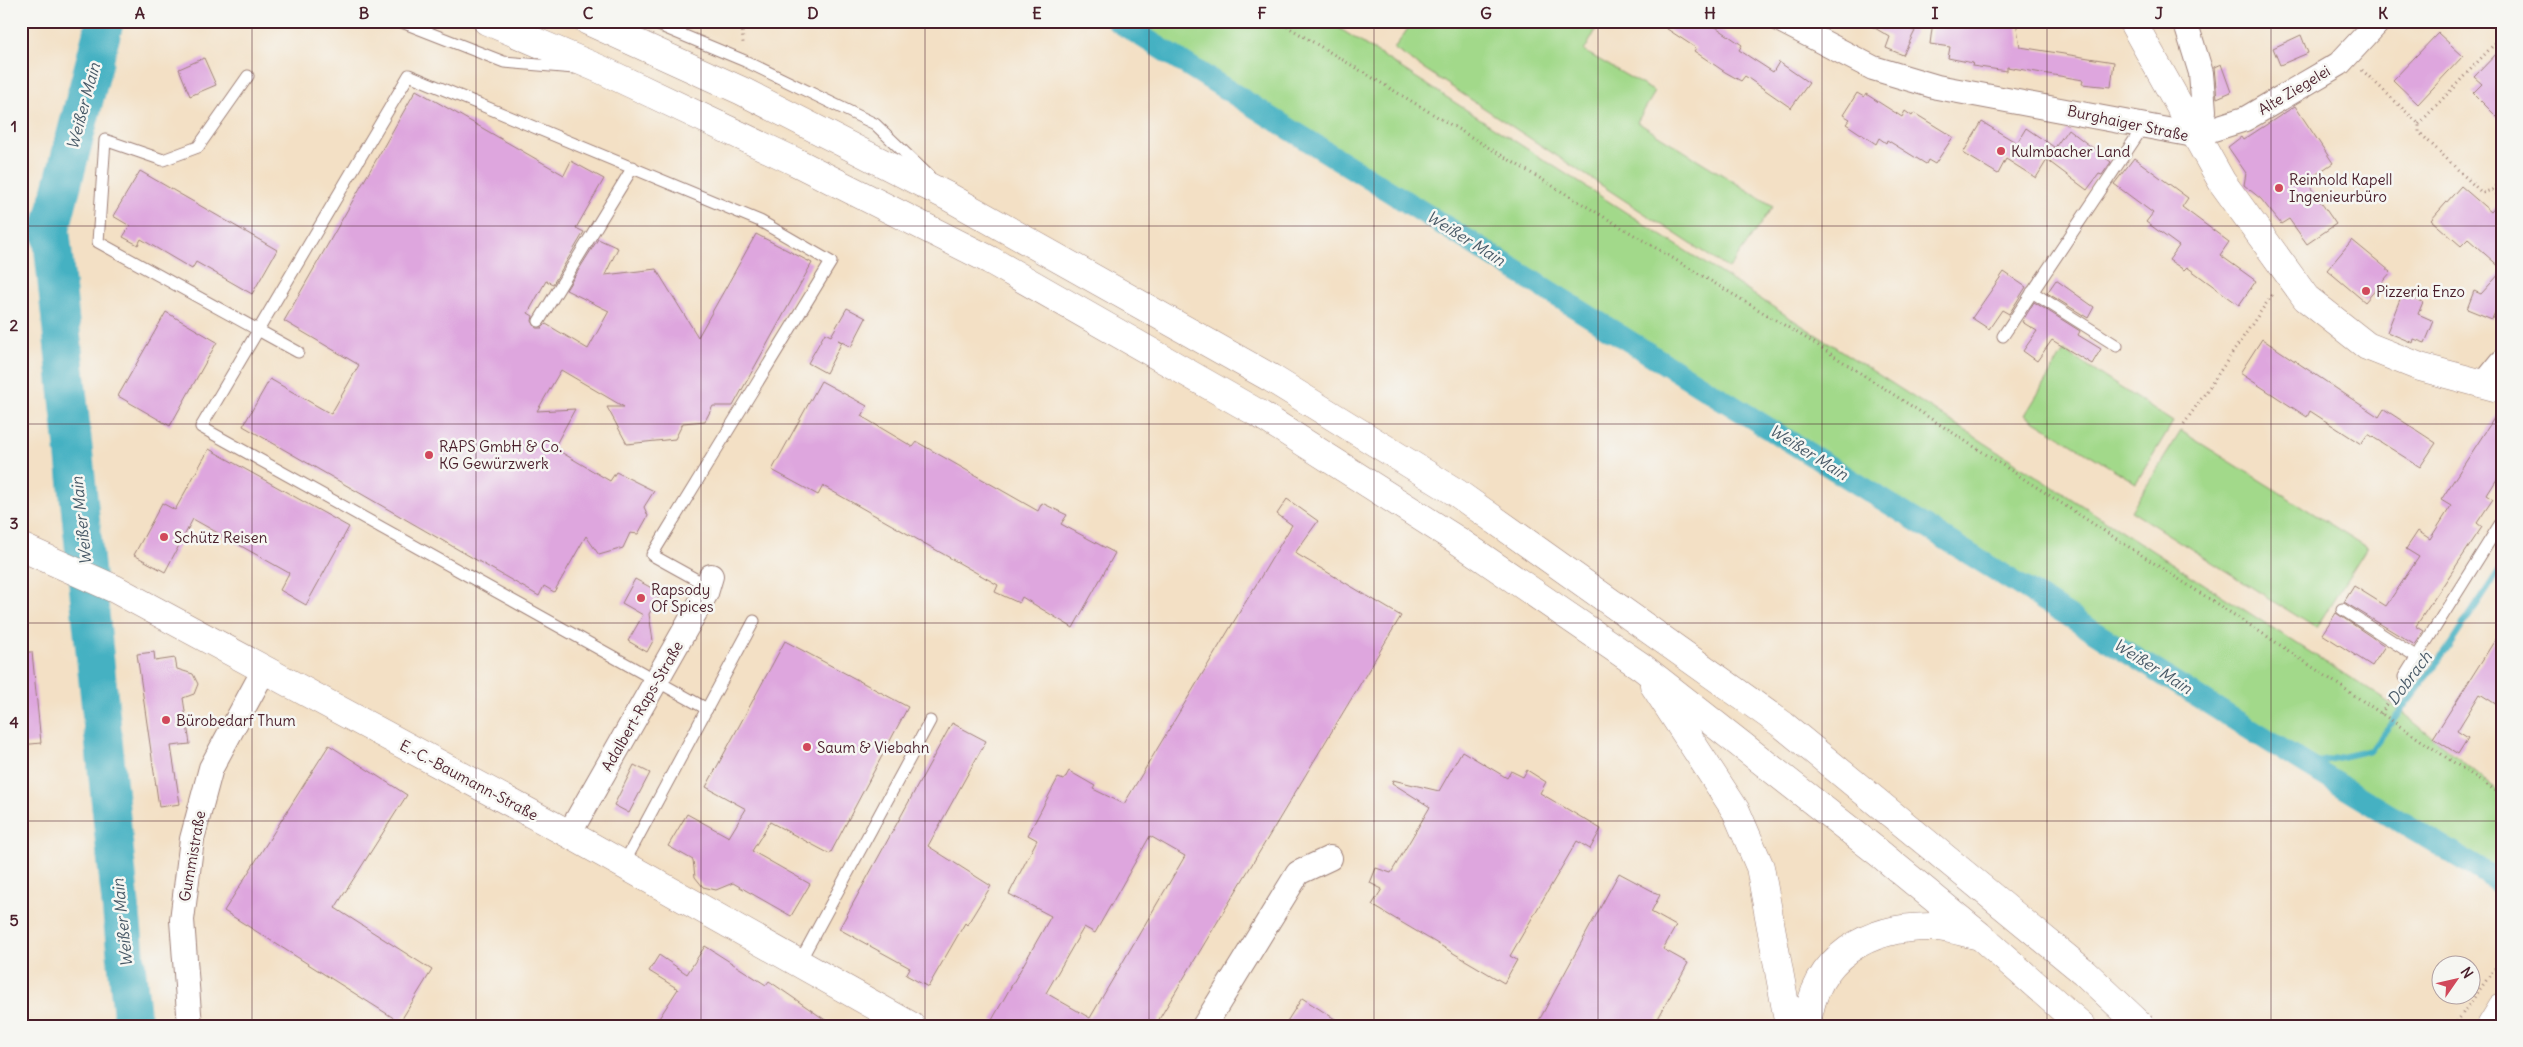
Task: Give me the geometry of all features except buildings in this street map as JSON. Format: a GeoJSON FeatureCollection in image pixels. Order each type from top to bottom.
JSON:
{"type":"FeatureCollection","features":[{"type":"Feature","properties":{"kind":"main road"},"geometry":{"type":"LineString","coordinates":[[487,21],[602,70],[796,162],[990,260],[1261,415],[1460,542],[1642,667],[1828,812],[1979,935],[2082,1026]]}},
{"type":"Feature","properties":{"kind":"main road"},"geometry":{"type":"LineString","coordinates":[[588,21],[742,91],[950,196],[1271,378],[1457,493],[1783,725],[2084,972],[2141,1026]]}},
{"type":"Feature","properties":{"kind":"main road"},"geometry":{"type":"LineString","coordinates":[[2132,21],[2194,135]]}},
{"type":"Feature","properties":{"kind":"main road","name":"Burghaiger Straße"},"geometry":{"type":"LineString","coordinates":[[2194,135],[2222,182],[2306,298],[2367,346],[2420,367],[2493,386]]}},
{"type":"Feature","properties":{"kind":"main road","name":"E.-C.-Baumann-Straße"},"geometry":{"type":"LineString","coordinates":[[31,550],[115,589],[569,834],[911,1026]]}},
{"type":"Feature","properties":{"kind":"main road"},"geometry":{"type":"LineString","coordinates":[[1642,667],[1736,811],[1760,867],[1789,1026]]}},
{"type":"Feature","properties":{"kind":"main road"},"geometry":{"type":"LineString","coordinates":[[1807,1026],[1809,1006],[1819,981],[1835,959],[1868,937],[1903,928],[1936,927],[1979,935]]}},
{"type":"Feature","properties":{"kind":"main road"},"geometry":{"type":"LineString","coordinates":[[2491,1026],[2502,1008]]}},
{"type":"Feature","properties":{"kind":"street","name":"Burghaiger Straße"},"geometry":{"type":"LineString","coordinates":[[1782,21],[1873,68],[1937,87],[2145,124],[2194,135]]}},
{"type":"Feature","properties":{"kind":"street"},"geometry":{"type":"LineString","coordinates":[[2185,21],[2202,73],[2204,111],[2194,135]]}},
{"type":"Feature","properties":{"kind":"street","name":"Alte Ziegelei"},"geometry":{"type":"LineString","coordinates":[[2194,135],[2245,119],[2339,64],[2379,21]]}},
{"type":"Feature","properties":{"kind":"street"},"geometry":{"type":"LineString","coordinates":[[2493,386],[2502,362]]}},
{"type":"Feature","properties":{"kind":"street","name":"Adalbert-Raps-Straße"},"geometry":{"type":"LineString","coordinates":[[569,834],[657,680],[709,581]]}},
{"type":"Feature","properties":{"kind":"street","name":"Gummistraße"},"geometry":{"type":"LineString","coordinates":[[190,1026],[182,920],[192,839],[211,768],[264,670]]}},
{"type":"Feature","properties":{"kind":"street"},"geometry":{"type":"LineString","coordinates":[[1204,1026],[1298,873],[1330,858]]}},
{"type":"Feature","properties":{"kind":"lane"},"geometry":{"type":"LineString","coordinates":[[398,21],[504,62],[602,70]]}},
{"type":"Feature","properties":{"kind":"lane"},"geometry":{"type":"LineString","coordinates":[[634,21],[656,24],[745,61],[875,124],[950,196]]}},
{"type":"Feature","properties":{"kind":"lane"},"geometry":{"type":"LineString","coordinates":[[707,709],[201,427],[409,75],[760,221],[831,262],[652,555],[709,581]]}},
{"type":"Feature","properties":{"kind":"lane"},"geometry":{"type":"LineString","coordinates":[[248,76],[198,147],[163,160],[105,140],[98,242],[298,352]]}},
{"type":"Feature","properties":{"kind":"lane"},"geometry":{"type":"LineString","coordinates":[[2002,336],[2145,124]]}},
{"type":"Feature","properties":{"kind":"lane"},"geometry":{"type":"LineString","coordinates":[[539,321],[633,167]]}},
{"type":"Feature","properties":{"kind":"lane"},"geometry":{"type":"LineString","coordinates":[[2032,292],[2116,346]]}},
{"type":"Feature","properties":{"kind":"lane"},"geometry":{"type":"LineString","coordinates":[[2404,677],[2502,521]]}},
{"type":"Feature","properties":{"kind":"lane"},"geometry":{"type":"LineString","coordinates":[[2342,609],[2416,657]]}},
{"type":"Feature","properties":{"kind":"lane"},"geometry":{"type":"LineString","coordinates":[[624,865],[754,620]]}},
{"type":"Feature","properties":{"kind":"lane"},"geometry":{"type":"LineString","coordinates":[[799,963],[930,720]]}},
{"type":"Feature","properties":{"kind":"path"},"geometry":{"type":"LineString","coordinates":[[734,21],[742,26],[745,61]]}},
{"type":"Feature","properties":{"kind":"path"},"geometry":{"type":"LineString","coordinates":[[1278,21],[1814,343],[2264,635],[2502,795]]}},
{"type":"Feature","properties":{"kind":"path"},"geometry":{"type":"LineString","coordinates":[[2502,36],[2419,124],[2419,132],[2482,192],[2492,190],[2502,178]]}},
{"type":"Feature","properties":{"kind":"path"},"geometry":{"type":"LineString","coordinates":[[2347,56],[2419,124]]}},
{"type":"Feature","properties":{"kind":"path"},"geometry":{"type":"LineString","coordinates":[[2492,190],[2502,199]]}},
{"type":"Feature","properties":{"kind":"path"},"geometry":{"type":"LineString","coordinates":[[2184,424],[2287,273]]}},
{"type":"Feature","properties":{"kind":"path"},"geometry":{"type":"LineString","coordinates":[[2381,714],[2404,677]]}},
{"type":"Feature","properties":{"kind":"path"},"geometry":{"type":"LineString","coordinates":[[2454,1026],[2502,958]]}},
{"type":"Feature","properties":{"kind":"green space"},"geometry":{"type":"Polygon","coordinates":[[[1121,21],[1328,21],[2394,706],[2502,794],[2502,878],[1121,21]]]}},
{"type":"Feature","properties":{"kind":"green space"},"geometry":{"type":"Polygon","coordinates":[[[1413,21],[1586,21],[1597,28],[1584,51],[1655,92],[1637,122],[1773,206],[1729,269],[1394,49],[1413,21]]]}},
{"type":"Feature","properties":{"kind":"green space"},"geometry":{"type":"Polygon","coordinates":[[[2064,351],[2173,422],[2136,483],[2025,415],[2064,351]]]}},
{"type":"Feature","properties":{"kind":"green space"},"geometry":{"type":"Polygon","coordinates":[[[2181,431],[2367,547],[2316,628],[2131,511],[2181,431]]]}},
{"type":"Feature","properties":{"kind":"waterway","name":"Weißer Main"},"geometry":{"type":"LineString","coordinates":[[105,21],[51,229],[133,1026]]}},
{"type":"Feature","properties":{"kind":"waterway","name":"Weißer Main"},"geometry":{"type":"LineString","coordinates":[[1117,21],[2307,765],[2502,883]]}},
{"type":"Feature","properties":{"kind":"waterway","name":"Dobrach"},"geometry":{"type":"LineString","coordinates":[[2307,765],[2371,750],[2446,651],[2502,566]]}},
{"type":"Feature","properties":{"kind":"place","name":"Kulmbacher Land"},"geometry":{"type":"Point","coordinates":[2001,151]}},
{"type":"Feature","properties":{"kind":"place","name":"Reinhold Kapell Ingenieurbüro"},"geometry":{"type":"Point","coordinates":[2279,188]}},
{"type":"Feature","properties":{"kind":"place","name":"Pizzeria Enzo"},"geometry":{"type":"Point","coordinates":[2366,291]}},
{"type":"Feature","properties":{"kind":"place","name":"RAPS GmbH & Co. KG Gewürzwerk"},"geometry":{"type":"Point","coordinates":[429,455]}},
{"type":"Feature","properties":{"kind":"place","name":"Schütz Reisen"},"geometry":{"type":"Point","coordinates":[164,537]}},
{"type":"Feature","properties":{"kind":"place","name":"Rapsody Of Spices"},"geometry":{"type":"Point","coordinates":[641,598]}},
{"type":"Feature","properties":{"kind":"place","name":"Bürobedarf Thum"},"geometry":{"type":"Point","coordinates":[166,720]}},
{"type":"Feature","properties":{"kind":"place","name":"Saum & Viebahn"},"geometry":{"type":"Point","coordinates":[807,747]}}]}
